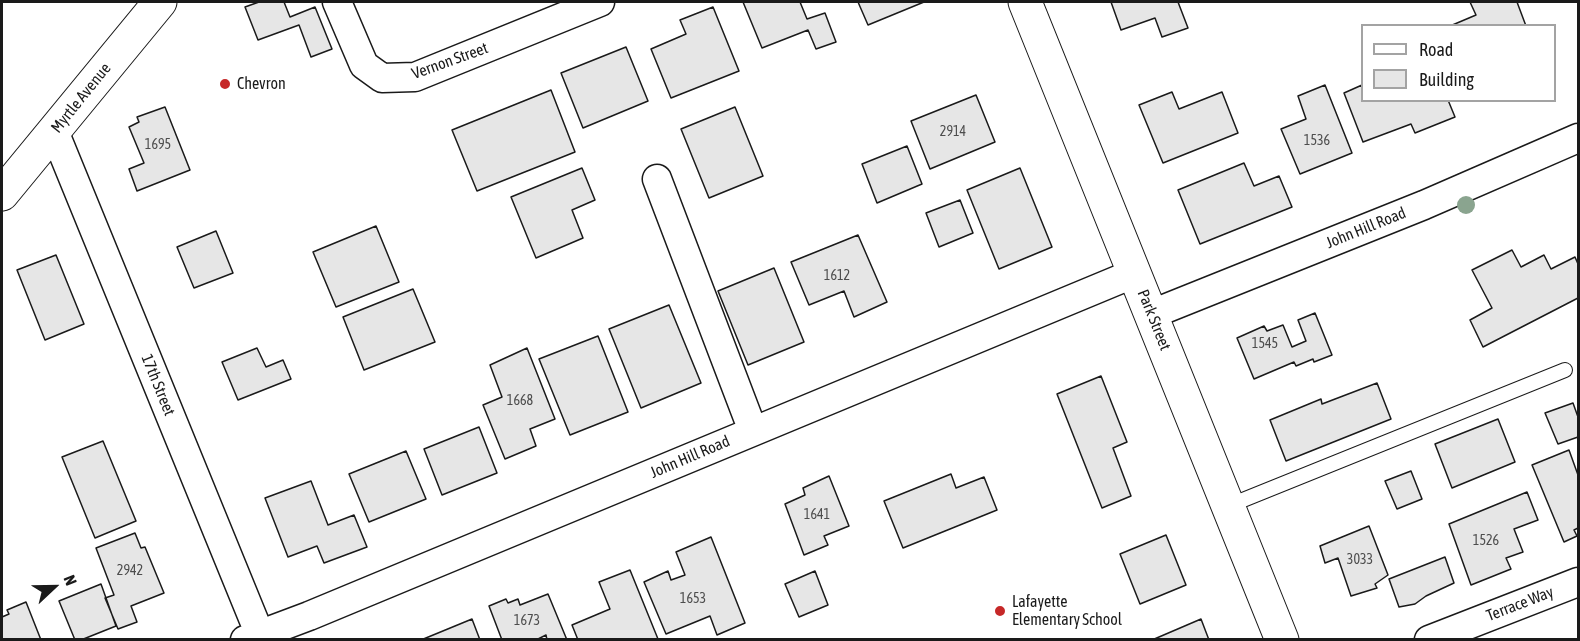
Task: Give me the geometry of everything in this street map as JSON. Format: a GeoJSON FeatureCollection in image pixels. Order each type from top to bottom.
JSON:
{"type":"FeatureCollection","features":[{"type":"Feature","properties":{"kind":"street","name":"Vernon Street"},"geometry":{"type":"LineString","coordinates":[[337,2],[364,65],[382,78],[415,77],[600,2]]}},
{"type":"Feature","properties":{"kind":"street","name":"Park Street"},"geometry":{"type":"LineString","coordinates":[[1025,2],[1282,639]]}},
{"type":"Feature","properties":{"kind":"street","name":"Myrtle Avenue"},"geometry":{"type":"LineString","coordinates":[[2,194],[54,131],[149,5]]}},
{"type":"Feature","properties":{"kind":"street","name":"17th Street"},"geometry":{"type":"LineString","coordinates":[[54,131],[256,638]]}},
{"type":"Feature","properties":{"kind":"street","name":"John Hill Road"},"geometry":{"type":"LineString","coordinates":[[1152,314],[1424,204],[1578,138]]}},
{"type":"Feature","properties":{"kind":"street"},"geometry":{"type":"LineString","coordinates":[[657,179],[753,431]]}},
{"type":"Feature","properties":{"kind":"street","name":"John Hill Road"},"geometry":{"type":"LineString","coordinates":[[256,638],[1135,273]]}},
{"type":"Feature","properties":{"kind":"street","name":"Terrace Way"},"geometry":{"type":"LineString","coordinates":[[1429,639],[1578,582]]}},
{"type":"Feature","properties":{"kind":"lane"},"geometry":{"type":"LineString","coordinates":[[1228,506],[1565,370]]}},
{"type":"Feature","properties":{"kind":"building"},"geometry":{"type":"Polygon","coordinates":[[[259,2],[284,2],[290,17],[315,7],[332,49],[311,57],[299,25],[258,40],[245,7],[259,2]]]}},
{"type":"Feature","properties":{"kind":"building"},"geometry":{"type":"Polygon","coordinates":[[[743,2],[800,2],[807,19],[825,13],[836,42],[816,49],[808,30],[762,48],[743,2]]]}},
{"type":"Feature","properties":{"kind":"building"},"geometry":{"type":"Polygon","coordinates":[[[858,2],[924,2],[868,25],[858,2]]]}},
{"type":"Feature","properties":{"kind":"building"},"geometry":{"type":"Polygon","coordinates":[[[1111,2],[1178,2],[1188,28],[1162,37],[1155,18],[1121,30],[1111,2]]]}},
{"type":"Feature","properties":{"kind":"building"},"geometry":{"type":"Polygon","coordinates":[[[1470,2],[1517,2],[1525,24],[1455,24],[1476,15],[1470,2]]]}},
{"type":"Feature","properties":{"kind":"building"},"geometry":{"type":"Polygon","coordinates":[[[713,7],[739,71],[671,98],[651,49],[686,34],[680,20],[713,7]]]}},
{"type":"Feature","properties":{"kind":"building"},"geometry":{"type":"Polygon","coordinates":[[[626,47],[648,101],[583,128],[561,73],[626,47]]]}},
{"type":"Feature","properties":{"kind":"building"},"geometry":{"type":"Polygon","coordinates":[[[1325,85],[1352,153],[1300,174],[1281,129],[1306,119],[1298,96],[1325,85]]]}},
{"type":"Feature","properties":{"kind":"building"},"geometry":{"type":"Polygon","coordinates":[[[1361,85],[1361,102],[1449,102],[1455,117],[1415,133],[1411,124],[1363,142],[1344,93],[1361,85]]]}},
{"type":"Feature","properties":{"kind":"building"},"geometry":{"type":"Polygon","coordinates":[[[551,90],[575,152],[477,191],[452,130],[551,90]]]}},
{"type":"Feature","properties":{"kind":"building"},"geometry":{"type":"Polygon","coordinates":[[[1172,92],[1179,109],[1222,92],[1238,133],[1163,163],[1139,105],[1172,92]]]}},
{"type":"Feature","properties":{"kind":"building"},"geometry":{"type":"Polygon","coordinates":[[[976,95],[995,142],[930,169],[911,121],[976,95]]]}},
{"type":"Feature","properties":{"kind":"building"},"geometry":{"type":"Polygon","coordinates":[[[165,107],[190,170],[137,191],[129,169],[144,163],[129,127],[139,122],[137,117],[165,107]]]}},
{"type":"Feature","properties":{"kind":"building"},"geometry":{"type":"Polygon","coordinates":[[[735,107],[763,176],[709,198],[681,129],[735,107]]]}},
{"type":"Feature","properties":{"kind":"building"},"geometry":{"type":"Polygon","coordinates":[[[907,146],[922,184],[877,203],[862,164],[907,146]]]}},
{"type":"Feature","properties":{"kind":"building"},"geometry":{"type":"Polygon","coordinates":[[[1244,163],[1254,186],[1279,176],[1292,207],[1200,244],[1178,190],[1244,163]]]}},
{"type":"Feature","properties":{"kind":"building"},"geometry":{"type":"Polygon","coordinates":[[[582,168],[595,200],[572,210],[583,238],[536,258],[511,197],[582,168]]]}},
{"type":"Feature","properties":{"kind":"building"},"geometry":{"type":"Polygon","coordinates":[[[1020,168],[1052,247],[999,269],[967,190],[1020,168]]]}},
{"type":"Feature","properties":{"kind":"building"},"geometry":{"type":"Polygon","coordinates":[[[960,200],[973,233],[939,247],[926,213],[960,200]]]}},
{"type":"Feature","properties":{"kind":"building"},"geometry":{"type":"Polygon","coordinates":[[[376,226],[399,282],[336,307],[313,252],[376,226]]]}},
{"type":"Feature","properties":{"kind":"building"},"geometry":{"type":"Polygon","coordinates":[[[216,231],[233,273],[194,288],[177,247],[216,231]]]}},
{"type":"Feature","properties":{"kind":"building"},"geometry":{"type":"Polygon","coordinates":[[[858,235],[887,302],[854,317],[844,291],[809,305],[791,262],[858,235]]]}},
{"type":"Feature","properties":{"kind":"building"},"geometry":{"type":"Polygon","coordinates":[[[1512,250],[1521,267],[1544,255],[1551,269],[1575,257],[1578,264],[1578,298],[1483,347],[1470,320],[1492,308],[1472,270],[1512,250]]]}},
{"type":"Feature","properties":{"kind":"building"},"geometry":{"type":"Polygon","coordinates":[[[56,255],[84,324],[45,340],[17,270],[56,255]]]}},
{"type":"Feature","properties":{"kind":"building"},"geometry":{"type":"Polygon","coordinates":[[[774,268],[804,342],[748,365],[718,291],[774,268]]]}},
{"type":"Feature","properties":{"kind":"building"},"geometry":{"type":"Polygon","coordinates":[[[413,289],[435,342],[364,370],[343,317],[413,289]]]}},
{"type":"Feature","properties":{"kind":"building"},"geometry":{"type":"Polygon","coordinates":[[[669,305],[701,383],[641,408],[609,329],[669,305]]]}},
{"type":"Feature","properties":{"kind":"building"},"geometry":{"type":"Polygon","coordinates":[[[1315,313],[1332,355],[1296,366],[1294,362],[1254,379],[1237,338],[1264,326],[1267,331],[1283,325],[1292,347],[1306,341],[1298,320],[1315,313]]]}},
{"type":"Feature","properties":{"kind":"building"},"geometry":{"type":"Polygon","coordinates":[[[598,336],[628,412],[570,435],[539,359],[598,336]]]}},
{"type":"Feature","properties":{"kind":"building"},"geometry":{"type":"Polygon","coordinates":[[[257,348],[266,367],[283,360],[291,379],[238,400],[222,362],[257,348]]]}},
{"type":"Feature","properties":{"kind":"building"},"geometry":{"type":"Polygon","coordinates":[[[527,348],[555,419],[530,429],[536,446],[505,459],[483,405],[502,397],[490,365],[527,348]]]}},
{"type":"Feature","properties":{"kind":"building"},"geometry":{"type":"Polygon","coordinates":[[[1101,376],[1127,442],[1113,448],[1131,496],[1102,508],[1057,394],[1101,376]]]}},
{"type":"Feature","properties":{"kind":"building"},"geometry":{"type":"Polygon","coordinates":[[[1377,383],[1391,419],[1286,461],[1270,420],[1321,399],[1322,404],[1377,383]]]}},
{"type":"Feature","properties":{"kind":"building"},"geometry":{"type":"Polygon","coordinates":[[[1573,403],[1578,417],[1578,437],[1558,444],[1545,413],[1573,403]]]}},
{"type":"Feature","properties":{"kind":"building"},"geometry":{"type":"Polygon","coordinates":[[[1498,419],[1515,462],[1452,488],[1435,444],[1498,419]]]}},
{"type":"Feature","properties":{"kind":"building"},"geometry":{"type":"Polygon","coordinates":[[[479,427],[497,473],[442,495],[424,449],[479,427]]]}},
{"type":"Feature","properties":{"kind":"building"},"geometry":{"type":"Polygon","coordinates":[[[103,441],[136,521],[95,538],[62,457],[103,441]]]}},
{"type":"Feature","properties":{"kind":"building"},"geometry":{"type":"Polygon","coordinates":[[[1569,450],[1578,475],[1578,528],[1574,530],[1577,536],[1564,542],[1532,465],[1569,450]]]}},
{"type":"Feature","properties":{"kind":"building"},"geometry":{"type":"Polygon","coordinates":[[[406,451],[426,499],[369,522],[349,474],[406,451]]]}},
{"type":"Feature","properties":{"kind":"building"},"geometry":{"type":"Polygon","coordinates":[[[1411,471],[1422,499],[1397,509],[1385,481],[1411,471]]]}},
{"type":"Feature","properties":{"kind":"building"},"geometry":{"type":"Polygon","coordinates":[[[951,474],[956,488],[984,477],[997,510],[903,548],[884,501],[951,474]]]}},
{"type":"Feature","properties":{"kind":"building"},"geometry":{"type":"Polygon","coordinates":[[[829,476],[849,526],[824,536],[828,545],[804,555],[785,504],[805,495],[803,488],[829,476]]]}},
{"type":"Feature","properties":{"kind":"building"},"geometry":{"type":"Polygon","coordinates":[[[311,481],[328,525],[354,515],[367,547],[324,563],[317,546],[288,557],[265,498],[311,481]]]}},
{"type":"Feature","properties":{"kind":"building"},"geometry":{"type":"Polygon","coordinates":[[[1527,492],[1538,520],[1514,529],[1523,552],[1506,558],[1511,569],[1471,585],[1449,524],[1527,492]]]}},
{"type":"Feature","properties":{"kind":"building"},"geometry":{"type":"Polygon","coordinates":[[[1369,526],[1388,575],[1375,584],[1377,588],[1351,596],[1338,558],[1325,563],[1320,546],[1369,526]]]}},
{"type":"Feature","properties":{"kind":"building"},"geometry":{"type":"Polygon","coordinates":[[[135,533],[141,548],[145,547],[164,593],[131,606],[137,622],[118,629],[105,598],[114,595],[96,548],[135,533]]]}},
{"type":"Feature","properties":{"kind":"building"},"geometry":{"type":"Polygon","coordinates":[[[1166,535],[1186,585],[1140,604],[1120,554],[1166,535]]]}},
{"type":"Feature","properties":{"kind":"building"},"geometry":{"type":"Polygon","coordinates":[[[711,537],[745,623],[717,635],[710,616],[666,634],[644,582],[668,571],[671,580],[685,575],[676,552],[711,537]]]}},
{"type":"Feature","properties":{"kind":"building"},"geometry":{"type":"Polygon","coordinates":[[[1445,557],[1454,583],[1426,596],[1415,604],[1399,607],[1389,579],[1445,557]]]}},
{"type":"Feature","properties":{"kind":"building"},"geometry":{"type":"Polygon","coordinates":[[[630,570],[658,639],[578,640],[572,625],[610,609],[599,582],[630,570]]]}},
{"type":"Feature","properties":{"kind":"building"},"geometry":{"type":"Polygon","coordinates":[[[815,571],[828,605],[799,617],[785,584],[815,571]]]}},
{"type":"Feature","properties":{"kind":"building"},"geometry":{"type":"Polygon","coordinates":[[[101,584],[116,626],[81,640],[75,640],[59,601],[101,584]]]}},
{"type":"Feature","properties":{"kind":"building"},"geometry":{"type":"Polygon","coordinates":[[[548,594],[567,640],[547,640],[546,635],[536,640],[502,640],[489,606],[506,599],[508,603],[518,599],[520,605],[548,594]]]}},
{"type":"Feature","properties":{"kind":"building"},"geometry":{"type":"Polygon","coordinates":[[[26,602],[41,640],[2,640],[2,617],[9,614],[7,610],[26,602]]]}},
{"type":"Feature","properties":{"kind":"building"},"geometry":{"type":"Polygon","coordinates":[[[472,619],[480,640],[421,640],[472,619]]]}},
{"type":"Feature","properties":{"kind":"building"},"geometry":{"type":"Polygon","coordinates":[[[1201,619],[1209,640],[1152,640],[1201,619]]]}},
{"type":"Feature","properties":{"kind":"place","name":"Chevron"},"geometry":{"type":"Point","coordinates":[225,84]}},
{"type":"Feature","properties":{"kind":"place","name":"Lafayette Elementary School"},"geometry":{"type":"Point","coordinates":[1000,611]}}]}
